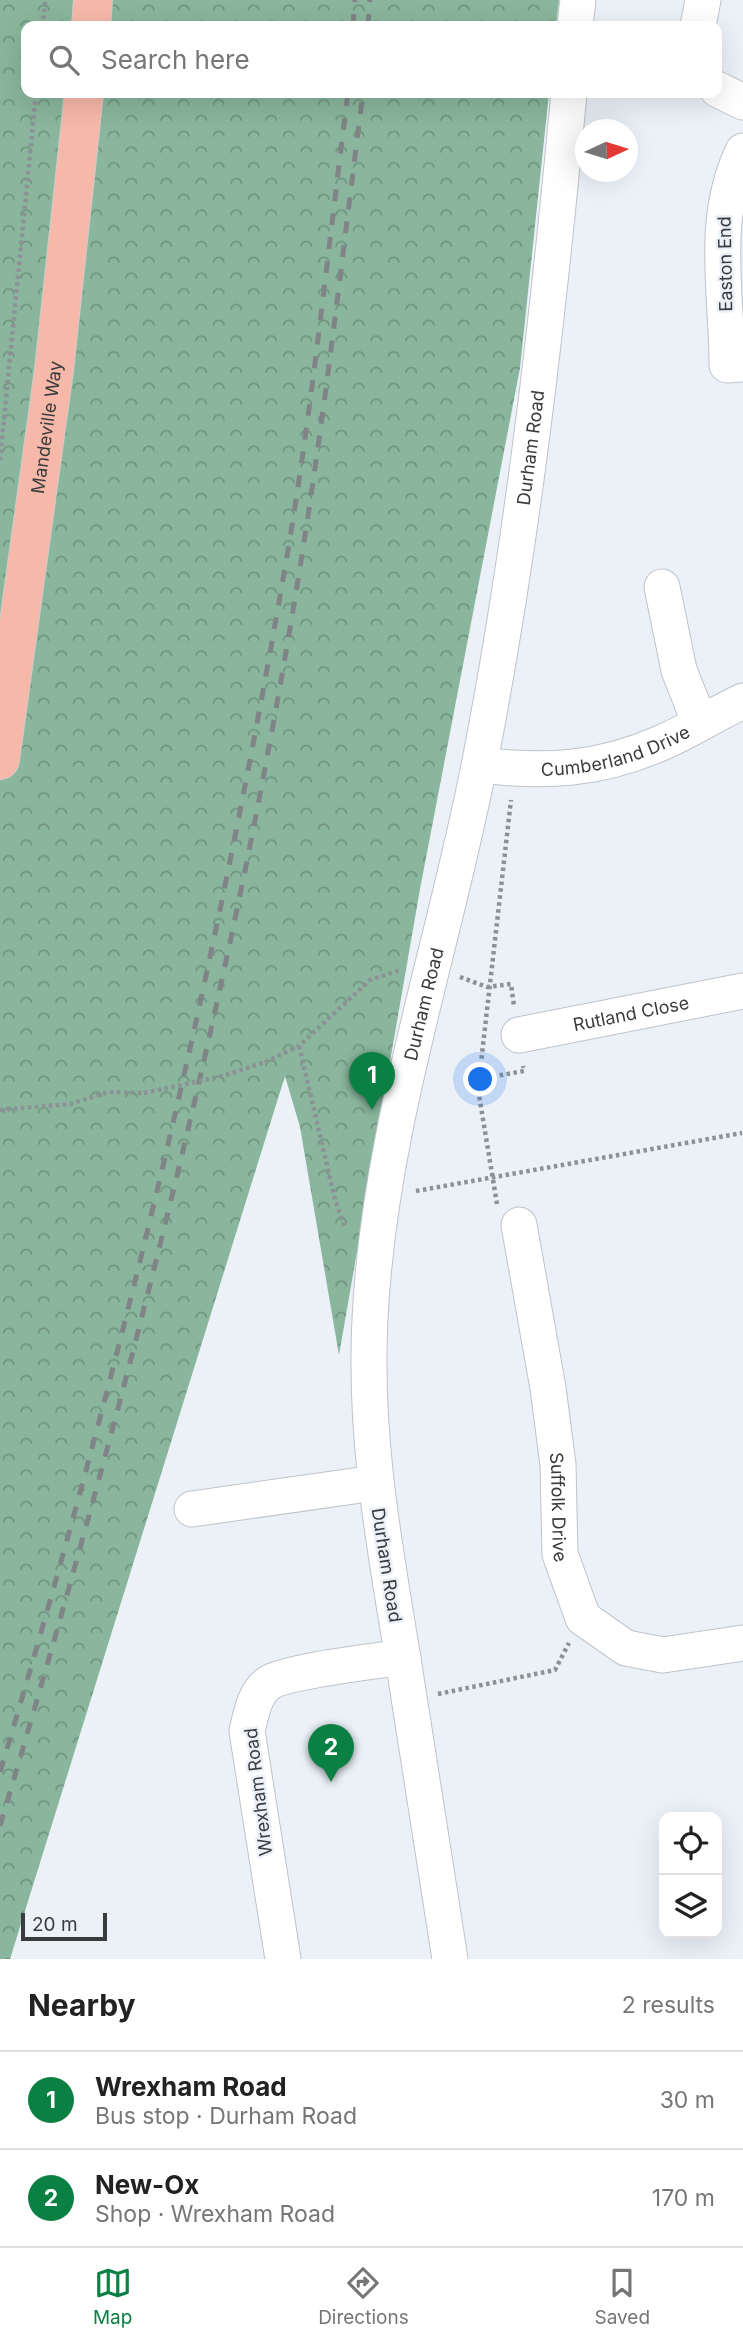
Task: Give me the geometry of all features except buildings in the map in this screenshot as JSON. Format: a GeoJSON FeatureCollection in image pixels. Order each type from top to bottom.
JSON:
{"type":"FeatureCollection","features":[{"type":"Feature","properties":{"kind":"main road"},"geometry":{"type":"LineString","coordinates":[[91,21],[93,0]]}},
{"type":"Feature","properties":{"kind":"main road","name":"Mandeville Way"},"geometry":{"type":"LineString","coordinates":[[0,760],[53,384],[83,98]]}},
{"type":"Feature","properties":{"kind":"street"},"geometry":{"type":"LineString","coordinates":[[576,21],[578,0]]}},
{"type":"Feature","properties":{"kind":"street"},"geometry":{"type":"LineString","coordinates":[[699,21],[703,0]]}},
{"type":"Feature","properties":{"kind":"street"},"geometry":{"type":"LineString","coordinates":[[722,92],[743,102]]}},
{"type":"Feature","properties":{"kind":"street","name":"Durham Road"},"geometry":{"type":"LineString","coordinates":[[450,1959],[375,1483],[368,1370],[374,1265],[383,1197],[432,967],[480,765],[515,564],[537,406],[568,98]]}},
{"type":"Feature","properties":{"kind":"street","name":"Easton End"},"geometry":{"type":"LineString","coordinates":[[743,151],[726,197],[722,219],[722,255],[727,365],[743,365]]}},
{"type":"Feature","properties":{"kind":"street"},"geometry":{"type":"LineString","coordinates":[[662,587],[680,670],[699,721]]}},
{"type":"Feature","properties":{"kind":"street","name":"Cumberland Drive"},"geometry":{"type":"LineString","coordinates":[[480,765],[514,769],[569,769],[620,758],[663,743],[699,721],[743,701]]}},
{"type":"Feature","properties":{"kind":"street","name":"Rutland Close"},"geometry":{"type":"LineString","coordinates":[[519,1035],[743,991]]}},
{"type":"Feature","properties":{"kind":"street","name":"Suffolk Drive"},"geometry":{"type":"LineString","coordinates":[[519,1225],[552,1414],[558,1465],[560,1555],[583,1618]]}},
{"type":"Feature","properties":{"kind":"street"},"geometry":{"type":"LineString","coordinates":[[192,1509],[375,1483]]}},
{"type":"Feature","properties":{"kind":"street"},"geometry":{"type":"LineString","coordinates":[[583,1618],[626,1648],[663,1655],[743,1643]]}},
{"type":"Feature","properties":{"kind":"street","name":"Wrexham Road"},"geometry":{"type":"LineString","coordinates":[[283,1959],[247,1731],[253,1705],[269,1683],[295,1675],[403,1657]]}},
{"type":"Feature","properties":{"kind":"path"},"geometry":{"type":"LineString","coordinates":[[43,21],[45,0]]}},
{"type":"Feature","properties":{"kind":"path"},"geometry":{"type":"LineString","coordinates":[[0,460],[36,98]]}},
{"type":"Feature","properties":{"kind":"path"},"geometry":{"type":"LineString","coordinates":[[492,1177],[478,1088],[487,987],[514,769]]}},
{"type":"Feature","properties":{"kind":"path"},"geometry":{"type":"LineString","coordinates":[[0,1110],[70,1104],[108,1091],[144,1093],[223,1076],[265,1062],[299,1046],[370,980],[406,968],[432,967],[487,987],[511,984],[519,1035]]}},
{"type":"Feature","properties":{"kind":"path"},"geometry":{"type":"LineString","coordinates":[[299,1046],[335,1199],[349,1237]]}},
{"type":"Feature","properties":{"kind":"path"},"geometry":{"type":"LineString","coordinates":[[383,1197],[743,1133]]}},
{"type":"Feature","properties":{"kind":"path"},"geometry":{"type":"LineString","coordinates":[[409,1700],[555,1670],[583,1618]]}},
{"type":"Feature","properties":{"kind":"green space"},"geometry":{"type":"Polygon","coordinates":[[[0,0],[559,0],[557,21],[21,21],[21,98],[548,98],[520,368],[420,889],[339,1355],[300,1127],[285,1076],[10,1959],[0,1959],[0,0]]]}},
{"type":"Feature","properties":{"kind":"railway"},"geometry":{"type":"LineString","coordinates":[[353,21],[355,0]]}},
{"type":"Feature","properties":{"kind":"railway"},"geometry":{"type":"LineString","coordinates":[[368,21],[370,0]]}},
{"type":"Feature","properties":{"kind":"railway"},"geometry":{"type":"LineString","coordinates":[[0,1772],[45,1620],[127,1314],[200,1005],[262,694],[299,483],[347,98]]}},
{"type":"Feature","properties":{"kind":"railway"},"geometry":{"type":"LineString","coordinates":[[0,1826],[47,1667],[134,1346],[175,1185],[247,861],[278,699],[305,535],[362,98]]}},
{"type":"Feature","properties":{"kind":"place","name":"Wrexham Road"},"geometry":{"type":"Point","coordinates":[372,1110]}},
{"type":"Feature","properties":{"kind":"place","name":"New-Ox"},"geometry":{"type":"Point","coordinates":[331,1782]}}]}
